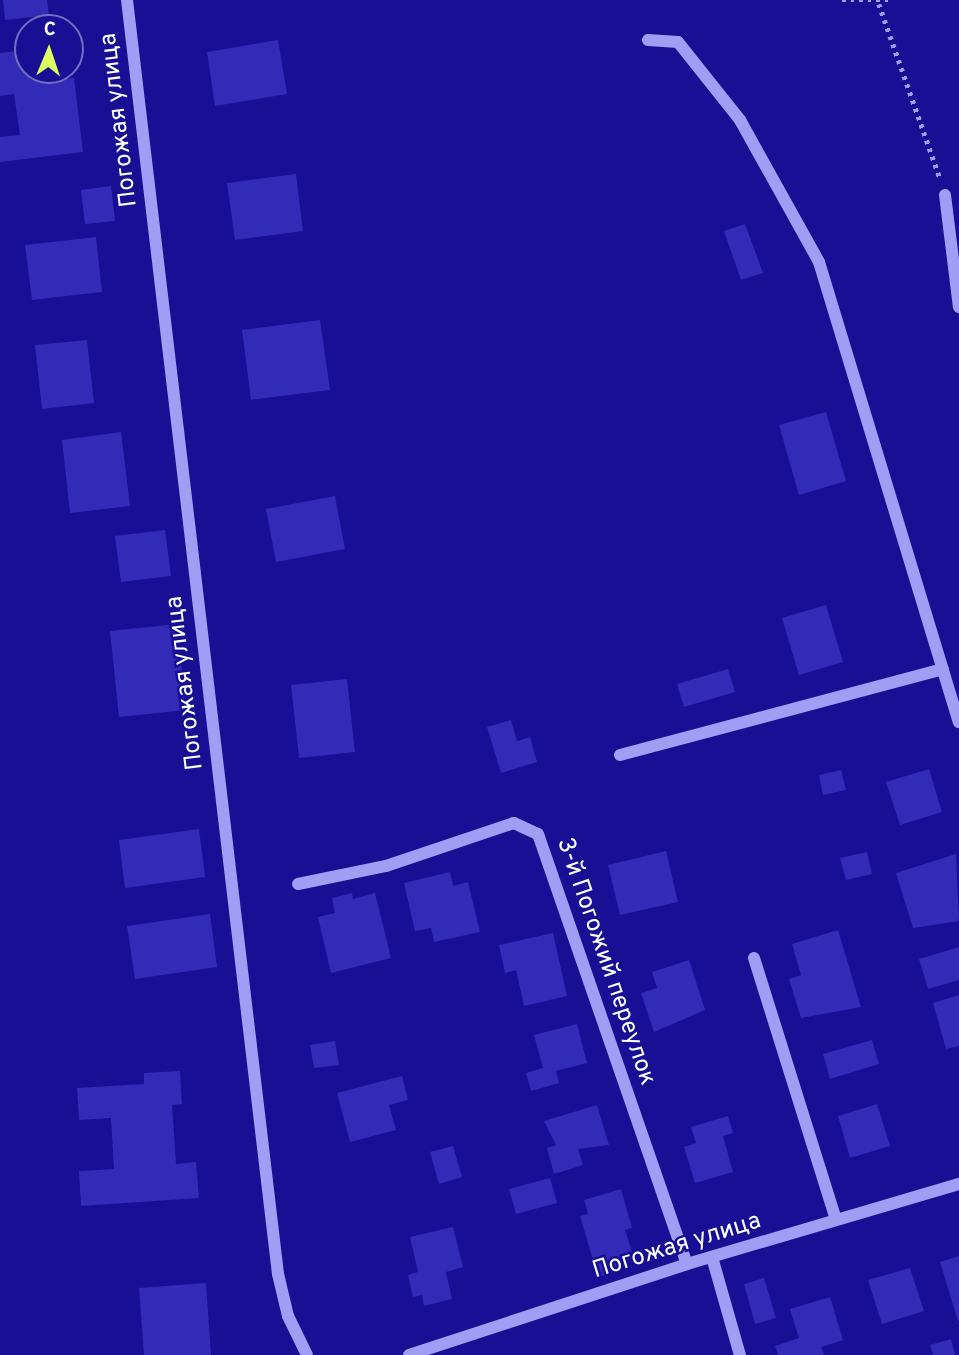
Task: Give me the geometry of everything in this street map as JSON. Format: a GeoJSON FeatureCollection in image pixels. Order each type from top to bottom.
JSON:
{"type":"FeatureCollection","features":[{"type":"Feature","properties":{"kind":"street","name":"Погожая улица"},"geometry":{"type":"LineString","coordinates":[[127,0],[278,1273],[288,1316],[307,1355]]}},
{"type":"Feature","properties":{"kind":"street"},"geometry":{"type":"LineString","coordinates":[[648,40],[678,42],[740,120],[819,262],[959,722]]}},
{"type":"Feature","properties":{"kind":"street"},"geometry":{"type":"LineString","coordinates":[[945,195],[959,307]]}},
{"type":"Feature","properties":{"kind":"street"},"geometry":{"type":"LineString","coordinates":[[620,755],[943,669]]}},
{"type":"Feature","properties":{"kind":"street","name":"3-й Погожий переулок"},"geometry":{"type":"LineString","coordinates":[[298,884],[386,866],[514,823],[538,834],[687,1264]]}},
{"type":"Feature","properties":{"kind":"street"},"geometry":{"type":"LineString","coordinates":[[754,958],[777,1043],[836,1219]]}},
{"type":"Feature","properties":{"kind":"street","name":"Погожая улица"},"geometry":{"type":"LineString","coordinates":[[409,1355],[687,1264],[959,1184]]}},
{"type":"Feature","properties":{"kind":"street"},"geometry":{"type":"LineString","coordinates":[[712,1257],[740,1355]]}},
{"type":"Feature","properties":{"kind":"path"},"geometry":{"type":"LineString","coordinates":[[842,0],[879,4],[888,0]]}},
{"type":"Feature","properties":{"kind":"path"},"geometry":{"type":"LineString","coordinates":[[879,4],[945,195]]}},
{"type":"Feature","properties":{"kind":"building"},"geometry":{"type":"Polygon","coordinates":[[[3,0],[47,0],[49,14],[14,14],[14,19],[5,20],[3,0]]]}},
{"type":"Feature","properties":{"kind":"building"},"geometry":{"type":"Polygon","coordinates":[[[278,40],[287,94],[215,106],[207,52],[278,40]]]}},
{"type":"Feature","properties":{"kind":"building"},"geometry":{"type":"Polygon","coordinates":[[[14,52],[14,84],[75,84],[83,152],[0,162],[0,137],[20,135],[14,94],[0,96],[0,53],[14,52]]]}},
{"type":"Feature","properties":{"kind":"building"},"geometry":{"type":"Polygon","coordinates":[[[296,174],[303,231],[235,240],[227,183],[296,174]]]}},
{"type":"Feature","properties":{"kind":"building"},"geometry":{"type":"Polygon","coordinates":[[[111,186],[115,221],[85,224],[81,190],[111,186]]]}},
{"type":"Feature","properties":{"kind":"building"},"geometry":{"type":"Polygon","coordinates":[[[745,224],[763,273],[741,280],[724,231],[745,224]]]}},
{"type":"Feature","properties":{"kind":"building"},"geometry":{"type":"Polygon","coordinates":[[[96,237],[102,292],[32,300],[25,245],[96,237]]]}},
{"type":"Feature","properties":{"kind":"building"},"geometry":{"type":"Polygon","coordinates":[[[320,320],[330,390],[251,400],[242,330],[320,320]]]}},
{"type":"Feature","properties":{"kind":"building"},"geometry":{"type":"Polygon","coordinates":[[[87,340],[94,403],[42,409],[35,345],[87,340]]]}},
{"type":"Feature","properties":{"kind":"building"},"geometry":{"type":"Polygon","coordinates":[[[826,412],[846,481],[799,495],[779,425],[826,412]]]}},
{"type":"Feature","properties":{"kind":"building"},"geometry":{"type":"Polygon","coordinates":[[[121,432],[130,506],[70,513],[62,440],[121,432]]]}},
{"type":"Feature","properties":{"kind":"building"},"geometry":{"type":"Polygon","coordinates":[[[335,496],[345,549],[276,562],[266,509],[335,496]]]}},
{"type":"Feature","properties":{"kind":"building"},"geometry":{"type":"Polygon","coordinates":[[[165,530],[171,576],[121,582],[115,536],[165,530]]]}},
{"type":"Feature","properties":{"kind":"building"},"geometry":{"type":"Polygon","coordinates":[[[826,605],[843,662],[799,675],[782,618],[826,605]]]}},
{"type":"Feature","properties":{"kind":"building"},"geometry":{"type":"Polygon","coordinates":[[[177,624],[186,710],[119,717],[110,631],[177,624]]]}},
{"type":"Feature","properties":{"kind":"building"},"geometry":{"type":"Polygon","coordinates":[[[728,669],[735,692],[684,707],[677,684],[728,669]]]}},
{"type":"Feature","properties":{"kind":"building"},"geometry":{"type":"Polygon","coordinates":[[[347,679],[355,752],[299,758],[291,685],[347,679]]]}},
{"type":"Feature","properties":{"kind":"building"},"geometry":{"type":"Polygon","coordinates":[[[511,720],[517,741],[530,737],[537,762],[501,773],[487,727],[511,720]]]}},
{"type":"Feature","properties":{"kind":"building"},"geometry":{"type":"Polygon","coordinates":[[[929,769],[942,812],[900,825],[886,782],[929,769]]]}},
{"type":"Feature","properties":{"kind":"building"},"geometry":{"type":"Polygon","coordinates":[[[841,770],[846,790],[823,795],[819,775],[841,770]]]}},
{"type":"Feature","properties":{"kind":"building"},"geometry":{"type":"Polygon","coordinates":[[[199,829],[205,877],[125,888],[119,840],[199,829]]]}},
{"type":"Feature","properties":{"kind":"building"},"geometry":{"type":"Polygon","coordinates":[[[666,851],[678,902],[620,915],[608,865],[666,851]]]}},
{"type":"Feature","properties":{"kind":"building"},"geometry":{"type":"Polygon","coordinates":[[[867,852],[872,874],[846,880],[840,858],[867,852]]]}},
{"type":"Feature","properties":{"kind":"building"},"geometry":{"type":"Polygon","coordinates":[[[956,854],[959,921],[913,928],[896,873],[956,854]]]}},
{"type":"Feature","properties":{"kind":"building"},"geometry":{"type":"Polygon","coordinates":[[[450,872],[453,886],[468,882],[480,932],[434,942],[431,928],[415,931],[404,883],[450,872]]]}},
{"type":"Feature","properties":{"kind":"building"},"geometry":{"type":"Polygon","coordinates":[[[352,893],[353,899],[375,893],[391,958],[331,973],[318,917],[335,913],[332,898],[352,893]]]}},
{"type":"Feature","properties":{"kind":"building"},"geometry":{"type":"Polygon","coordinates":[[[210,914],[217,967],[135,979],[127,926],[210,914]]]}},
{"type":"Feature","properties":{"kind":"building"},"geometry":{"type":"Polygon","coordinates":[[[838,930],[861,1007],[801,1018],[789,979],[801,975],[792,944],[838,930]]]}},
{"type":"Feature","properties":{"kind":"building"},"geometry":{"type":"Polygon","coordinates":[[[553,933],[567,996],[524,1006],[516,970],[505,973],[499,945],[553,933]]]}},
{"type":"Feature","properties":{"kind":"building"},"geometry":{"type":"Polygon","coordinates":[[[959,947],[959,980],[928,989],[919,959],[959,947]]]}},
{"type":"Feature","properties":{"kind":"building"},"geometry":{"type":"Polygon","coordinates":[[[689,960],[705,1010],[654,1032],[641,993],[657,988],[652,972],[689,960]]]}},
{"type":"Feature","properties":{"kind":"building"},"geometry":{"type":"Polygon","coordinates":[[[959,995],[959,1046],[946,1049],[933,1003],[959,995]]]}},
{"type":"Feature","properties":{"kind":"building"},"geometry":{"type":"Polygon","coordinates":[[[577,1024],[587,1063],[556,1071],[559,1083],[531,1091],[526,1073],[543,1068],[534,1035],[577,1024]]]}},
{"type":"Feature","properties":{"kind":"building"},"geometry":{"type":"Polygon","coordinates":[[[872,1040],[879,1064],[830,1079],[823,1054],[872,1040]]]}},
{"type":"Feature","properties":{"kind":"building"},"geometry":{"type":"Polygon","coordinates":[[[335,1041],[339,1065],[314,1068],[310,1045],[335,1041]]]}},
{"type":"Feature","properties":{"kind":"building"},"geometry":{"type":"Polygon","coordinates":[[[180,1071],[182,1104],[172,1105],[176,1164],[196,1162],[199,1198],[81,1206],[79,1171],[114,1169],[111,1118],[79,1120],[77,1088],[144,1084],[144,1073],[180,1071]]]}},
{"type":"Feature","properties":{"kind":"building"},"geometry":{"type":"Polygon","coordinates":[[[402,1076],[408,1100],[389,1105],[396,1130],[350,1142],[337,1093],[402,1076]]]}},
{"type":"Feature","properties":{"kind":"building"},"geometry":{"type":"Polygon","coordinates":[[[877,1104],[890,1146],[850,1158],[838,1116],[877,1104]]]}},
{"type":"Feature","properties":{"kind":"building"},"geometry":{"type":"Polygon","coordinates":[[[597,1105],[609,1145],[578,1149],[583,1165],[554,1174],[547,1148],[556,1145],[544,1121],[597,1105]]]}},
{"type":"Feature","properties":{"kind":"building"},"geometry":{"type":"Polygon","coordinates":[[[728,1116],[733,1133],[723,1136],[733,1172],[695,1183],[684,1147],[696,1143],[691,1127],[728,1116]]]}},
{"type":"Feature","properties":{"kind":"building"},"geometry":{"type":"Polygon","coordinates":[[[453,1146],[462,1177],[439,1184],[430,1152],[453,1146]]]}},
{"type":"Feature","properties":{"kind":"building"},"geometry":{"type":"Polygon","coordinates":[[[550,1178],[557,1203],[516,1214],[509,1189],[550,1178]]]}},
{"type":"Feature","properties":{"kind":"building"},"geometry":{"type":"Polygon","coordinates":[[[621,1189],[632,1228],[625,1230],[634,1258],[617,1263],[620,1271],[598,1277],[580,1216],[588,1214],[584,1200],[621,1189]]]}},
{"type":"Feature","properties":{"kind":"building"},"geometry":{"type":"Polygon","coordinates":[[[453,1227],[463,1267],[446,1272],[452,1299],[424,1306],[422,1295],[413,1297],[408,1275],[418,1272],[410,1237],[453,1227]]]}},
{"type":"Feature","properties":{"kind":"building"},"geometry":{"type":"Polygon","coordinates":[[[959,1256],[959,1321],[958,1321],[940,1262],[959,1256]]]}},
{"type":"Feature","properties":{"kind":"building"},"geometry":{"type":"Polygon","coordinates":[[[910,1268],[924,1311],[882,1324],[868,1280],[910,1268]]]}},
{"type":"Feature","properties":{"kind":"building"},"geometry":{"type":"Polygon","coordinates":[[[764,1278],[776,1318],[755,1324],[744,1284],[764,1278]]]}},
{"type":"Feature","properties":{"kind":"building"},"geometry":{"type":"Polygon","coordinates":[[[206,1283],[211,1355],[144,1355],[139,1288],[206,1283]]]}},
{"type":"Feature","properties":{"kind":"building"},"geometry":{"type":"Polygon","coordinates":[[[830,1297],[843,1340],[821,1347],[824,1355],[778,1355],[775,1346],[799,1338],[790,1309],[830,1297]]]}},
{"type":"Feature","properties":{"kind":"building"},"geometry":{"type":"Polygon","coordinates":[[[951,1339],[955,1355],[933,1355],[930,1345],[951,1339]]]}}]}
